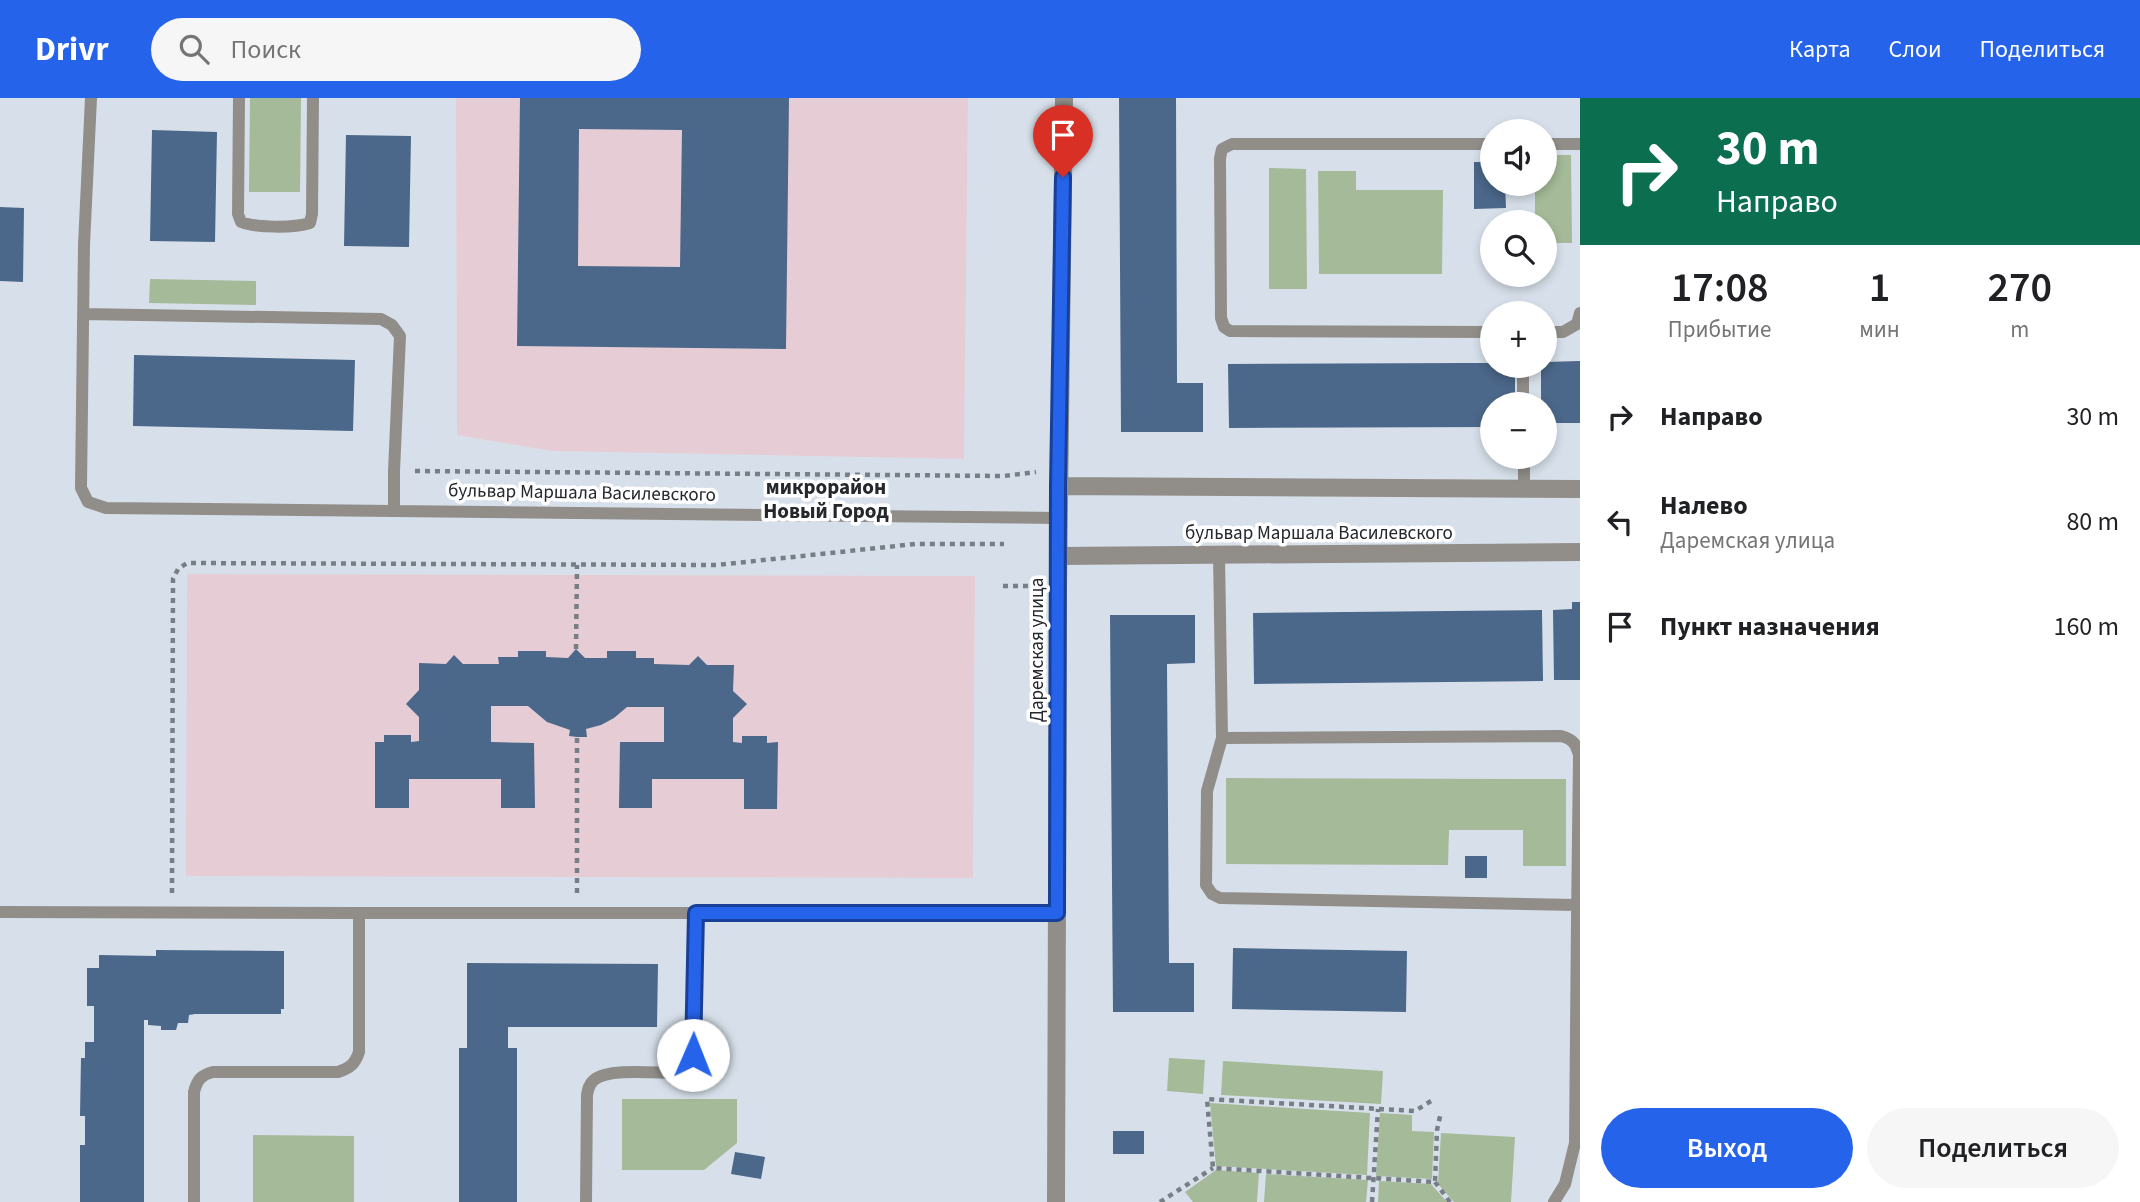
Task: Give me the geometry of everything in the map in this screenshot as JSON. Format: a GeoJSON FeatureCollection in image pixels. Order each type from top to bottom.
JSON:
{"type":"FeatureCollection","features":[{"type":"Feature","properties":{"kind":"street","name":"Даремская улица"},"geometry":{"type":"LineString","coordinates":[[1056,1202],[1058,486],[1064,98]]}},
{"type":"Feature","properties":{"kind":"street"},"geometry":{"type":"LineString","coordinates":[[1058,486],[1580,489]]}},
{"type":"Feature","properties":{"kind":"street","name":"бульвар Маршала Василевского"},"geometry":{"type":"LineString","coordinates":[[1058,556],[1580,552]]}},
{"type":"Feature","properties":{"kind":"lane"},"geometry":{"type":"LineString","coordinates":[[91,98],[84,245],[84,314],[381,319],[392,325],[400,336],[394,511]]}},
{"type":"Feature","properties":{"kind":"lane"},"geometry":{"type":"LineString","coordinates":[[239,98],[238,214],[241,222],[250,225],[301,226],[310,223],[312,214],[313,98]]}},
{"type":"Feature","properties":{"kind":"lane"},"geometry":{"type":"LineString","coordinates":[[1480,144],[1232,144],[1222,149],[1220,158],[1221,318],[1224,327],[1230,331],[1480,332]]}},
{"type":"Feature","properties":{"kind":"lane"},"geometry":{"type":"LineString","coordinates":[[1557,144],[1580,144]]}},
{"type":"Feature","properties":{"kind":"lane"},"geometry":{"type":"LineString","coordinates":[[1557,332],[1563,332],[1577,324],[1580,313]]}},
{"type":"Feature","properties":{"kind":"lane","name":"бульвар Маршала Василевского"},"geometry":{"type":"LineString","coordinates":[[84,314],[81,488],[88,502],[106,508],[1058,518]]}},
{"type":"Feature","properties":{"kind":"lane"},"geometry":{"type":"LineString","coordinates":[[1524,469],[1524,489]]}},
{"type":"Feature","properties":{"kind":"lane"},"geometry":{"type":"LineString","coordinates":[[1219,555],[1222,738],[1207,791],[1206,885],[1212,894],[1220,898],[1577,905]]}},
{"type":"Feature","properties":{"kind":"lane"},"geometry":{"type":"LineString","coordinates":[[1222,738],[1561,736],[1570,738],[1576,745],[1579,920],[1575,1143],[1566,1184],[1554,1202]]}},
{"type":"Feature","properties":{"kind":"lane"},"geometry":{"type":"LineString","coordinates":[[0,912],[1057,913]]}},
{"type":"Feature","properties":{"kind":"lane"},"geometry":{"type":"LineString","coordinates":[[194,1202],[194,1092],[197,1082],[204,1074],[338,1072],[348,1069],[356,1062],[359,1052],[359,913]]}},
{"type":"Feature","properties":{"kind":"lane"},"geometry":{"type":"LineString","coordinates":[[586,1202],[587,1095],[590,1084],[596,1077],[608,1074],[674,1073],[682,1071],[691,1063],[696,913]]}},
{"type":"Feature","properties":{"kind":"path"},"geometry":{"type":"LineString","coordinates":[[394,471],[1004,476],[1040,472]]}},
{"type":"Feature","properties":{"kind":"path"},"geometry":{"type":"LineString","coordinates":[[172,912],[173,579],[178,569],[187,563],[717,565],[915,544],[1003,544]]}},
{"type":"Feature","properties":{"kind":"path"},"geometry":{"type":"LineString","coordinates":[[576,649],[577,565]]}},
{"type":"Feature","properties":{"kind":"path"},"geometry":{"type":"LineString","coordinates":[[1003,586],[1043,586]]}},
{"type":"Feature","properties":{"kind":"path"},"geometry":{"type":"LineString","coordinates":[[577,913],[578,737]]}},
{"type":"Feature","properties":{"kind":"path"},"geometry":{"type":"LineString","coordinates":[[1213,1168],[1207,1099],[1415,1111],[1431,1101]]}},
{"type":"Feature","properties":{"kind":"path"},"geometry":{"type":"LineString","coordinates":[[1372,1202],[1378,1109]]}},
{"type":"Feature","properties":{"kind":"path"},"geometry":{"type":"LineString","coordinates":[[1441,1112],[1437,1130],[1434,1182],[1450,1202]]}},
{"type":"Feature","properties":{"kind":"path"},"geometry":{"type":"LineString","coordinates":[[1160,1202],[1213,1168],[1434,1182]]}},
{"type":"Feature","properties":{"kind":"shaded area"},"geometry":{"type":"Polygon","coordinates":[[[456,98],[968,98],[964,459],[552,451],[457,435],[456,98]]]}},
{"type":"Feature","properties":{"kind":"shaded area"},"geometry":{"type":"Polygon","coordinates":[[[187,574],[975,576],[973,878],[186,876],[187,574]]]}},
{"type":"Feature","properties":{"kind":"green space"},"geometry":{"type":"Polygon","coordinates":[[[250,98],[301,98],[300,192],[249,192],[250,98]]]}},
{"type":"Feature","properties":{"kind":"green space"},"geometry":{"type":"Polygon","coordinates":[[[1557,155],[1571,155],[1572,243],[1557,243],[1557,210],[1535,210],[1535,196],[1557,196],[1557,155]]]}},
{"type":"Feature","properties":{"kind":"green space"},"geometry":{"type":"Polygon","coordinates":[[[1269,168],[1306,169],[1307,289],[1269,289],[1269,168]]]}},
{"type":"Feature","properties":{"kind":"green space"},"geometry":{"type":"Polygon","coordinates":[[[1318,171],[1356,171],[1356,190],[1443,190],[1442,274],[1319,274],[1318,171]]]}},
{"type":"Feature","properties":{"kind":"green space"},"geometry":{"type":"Polygon","coordinates":[[[150,279],[256,281],[256,305],[149,303],[150,279]]]}},
{"type":"Feature","properties":{"kind":"green space"},"geometry":{"type":"Polygon","coordinates":[[[1226,778],[1566,779],[1566,866],[1523,866],[1523,830],[1449,830],[1448,865],[1226,864],[1226,778]]]}},
{"type":"Feature","properties":{"kind":"green space"},"geometry":{"type":"Polygon","coordinates":[[[1169,1058],[1205,1060],[1203,1094],[1167,1091],[1169,1058]]]}},
{"type":"Feature","properties":{"kind":"green space"},"geometry":{"type":"Polygon","coordinates":[[[1223,1061],[1383,1071],[1381,1104],[1221,1095],[1223,1061]]]}},
{"type":"Feature","properties":{"kind":"green space"},"geometry":{"type":"Polygon","coordinates":[[[622,1099],[737,1099],[737,1143],[704,1170],[622,1170],[622,1099]]]}},
{"type":"Feature","properties":{"kind":"green space"},"geometry":{"type":"Polygon","coordinates":[[[1210,1103],[1370,1113],[1367,1175],[1216,1166],[1210,1103]]]}},
{"type":"Feature","properties":{"kind":"green space"},"geometry":{"type":"Polygon","coordinates":[[[1380,1113],[1412,1115],[1412,1131],[1434,1132],[1432,1179],[1376,1176],[1380,1113]]]}},
{"type":"Feature","properties":{"kind":"green space"},"geometry":{"type":"Polygon","coordinates":[[[1441,1133],[1515,1137],[1511,1202],[1454,1202],[1438,1184],[1441,1133]]]}},
{"type":"Feature","properties":{"kind":"green space"},"geometry":{"type":"Polygon","coordinates":[[[253,1135],[354,1136],[354,1202],[253,1202],[253,1135]]]}},
{"type":"Feature","properties":{"kind":"green space"},"geometry":{"type":"Polygon","coordinates":[[[1216,1170],[1259,1173],[1257,1202],[1193,1202],[1185,1192],[1216,1170]]]}},
{"type":"Feature","properties":{"kind":"green space"},"geometry":{"type":"Polygon","coordinates":[[[1266,1174],[1368,1180],[1366,1202],[1264,1202],[1266,1174]]]}},
{"type":"Feature","properties":{"kind":"green space"},"geometry":{"type":"Polygon","coordinates":[[[1379,1181],[1431,1184],[1447,1202],[1378,1202],[1379,1181]]]}},
{"type":"Feature","properties":{"kind":"building"},"geometry":{"type":"Polygon","coordinates":[[[520,98],[789,98],[786,349],[517,346],[520,98]],[[579,129],[578,266],[680,267],[682,130],[579,129]]]}},
{"type":"Feature","properties":{"kind":"building"},"geometry":{"type":"Polygon","coordinates":[[[1119,98],[1176,98],[1177,383],[1203,383],[1203,432],[1121,432],[1119,98]]]}},
{"type":"Feature","properties":{"kind":"building"},"geometry":{"type":"Polygon","coordinates":[[[152,130],[217,132],[215,242],[150,241],[152,130]]]}},
{"type":"Feature","properties":{"kind":"building"},"geometry":{"type":"Polygon","coordinates":[[[346,135],[411,136],[409,247],[344,246],[346,135]]]}},
{"type":"Feature","properties":{"kind":"building"},"geometry":{"type":"Polygon","coordinates":[[[1474,162],[1480,162],[1480,196],[1506,196],[1506,208],[1474,209],[1474,162]]]}},
{"type":"Feature","properties":{"kind":"building"},"geometry":{"type":"Polygon","coordinates":[[[0,207],[24,208],[23,282],[0,281],[0,207]]]}},
{"type":"Feature","properties":{"kind":"building"},"geometry":{"type":"Polygon","coordinates":[[[134,355],[355,360],[353,431],[133,426],[134,355]]]}},
{"type":"Feature","properties":{"kind":"building"},"geometry":{"type":"Polygon","coordinates":[[[1580,361],[1580,423],[1557,423],[1557,392],[1541,392],[1541,378],[1557,378],[1557,362],[1580,361]]]}},
{"type":"Feature","properties":{"kind":"building"},"geometry":{"type":"Polygon","coordinates":[[[1480,363],[1480,378],[1515,378],[1515,392],[1480,392],[1480,427],[1229,428],[1228,364],[1480,363]]]}},
{"type":"Feature","properties":{"kind":"building"},"geometry":{"type":"Polygon","coordinates":[[[1572,602],[1580,602],[1580,680],[1554,680],[1553,610],[1572,609],[1572,602]]]}},
{"type":"Feature","properties":{"kind":"building"},"geometry":{"type":"Polygon","coordinates":[[[1542,610],[1543,681],[1254,684],[1253,613],[1542,610]]]}},
{"type":"Feature","properties":{"kind":"building"},"geometry":{"type":"Polygon","coordinates":[[[1110,615],[1195,615],[1195,663],[1167,664],[1169,963],[1194,963],[1194,1012],[1113,1012],[1110,615]]]}},
{"type":"Feature","properties":{"kind":"building"},"geometry":{"type":"Polygon","coordinates":[[[576,649],[585,658],[607,658],[607,651],[636,651],[636,658],[654,658],[654,664],[689,665],[698,656],[707,665],[734,665],[733,691],[747,704],[733,718],[733,742],[742,743],[742,736],[767,736],[767,743],[778,742],[777,809],[744,809],[744,779],[652,779],[652,808],[619,808],[620,742],[664,742],[664,707],[627,707],[601,725],[586,729],[587,737],[577,737],[569,736],[570,730],[547,722],[528,706],[491,706],[491,742],[534,743],[535,808],[501,808],[501,779],[409,779],[409,808],[375,808],[375,742],[384,742],[384,735],[411,735],[411,742],[419,741],[419,717],[406,704],[419,690],[419,663],[446,664],[454,655],[463,664],[499,664],[498,657],[518,657],[518,651],[546,651],[546,657],[568,658],[576,649]]]}},
{"type":"Feature","properties":{"kind":"building"},"geometry":{"type":"Polygon","coordinates":[[[1465,856],[1487,856],[1487,878],[1465,878],[1465,856]]]}},
{"type":"Feature","properties":{"kind":"building"},"geometry":{"type":"Polygon","coordinates":[[[1233,948],[1407,951],[1406,1012],[1232,1009],[1233,948]]]}},
{"type":"Feature","properties":{"kind":"building"},"geometry":{"type":"Polygon","coordinates":[[[156,950],[284,951],[284,1009],[281,1009],[281,1014],[189,1015],[188,1023],[178,1023],[176,1030],[161,1030],[161,1026],[148,1025],[148,1020],[144,1020],[144,1202],[80,1202],[80,1145],[85,1145],[85,1116],[80,1116],[81,1058],[85,1058],[85,1042],[94,1042],[94,1006],[87,1006],[87,968],[99,968],[99,955],[156,956],[156,950]]]}},
{"type":"Feature","properties":{"kind":"building"},"geometry":{"type":"Polygon","coordinates":[[[467,963],[658,964],[657,1027],[508,1027],[508,1048],[517,1048],[517,1202],[459,1202],[459,1048],[467,1048],[467,963]]]}},
{"type":"Feature","properties":{"kind":"building"},"geometry":{"type":"Polygon","coordinates":[[[1113,1131],[1144,1131],[1144,1154],[1113,1154],[1113,1131]]]}},
{"type":"Feature","properties":{"kind":"building"},"geometry":{"type":"Polygon","coordinates":[[[735,1152],[765,1157],[761,1179],[731,1174],[735,1152]]]}},
{"type":"Feature","properties":{"kind":"district","name":"микрорайон Новый Город"},"geometry":{"type":"Point","coordinates":[826,499]}},
{"type":"Feature","properties":{"kind":"route"},"geometry":{"type":"LineString","coordinates":[[693,1055],[696,913],[1057,913],[1058,486],[1063,177]]}}]}
